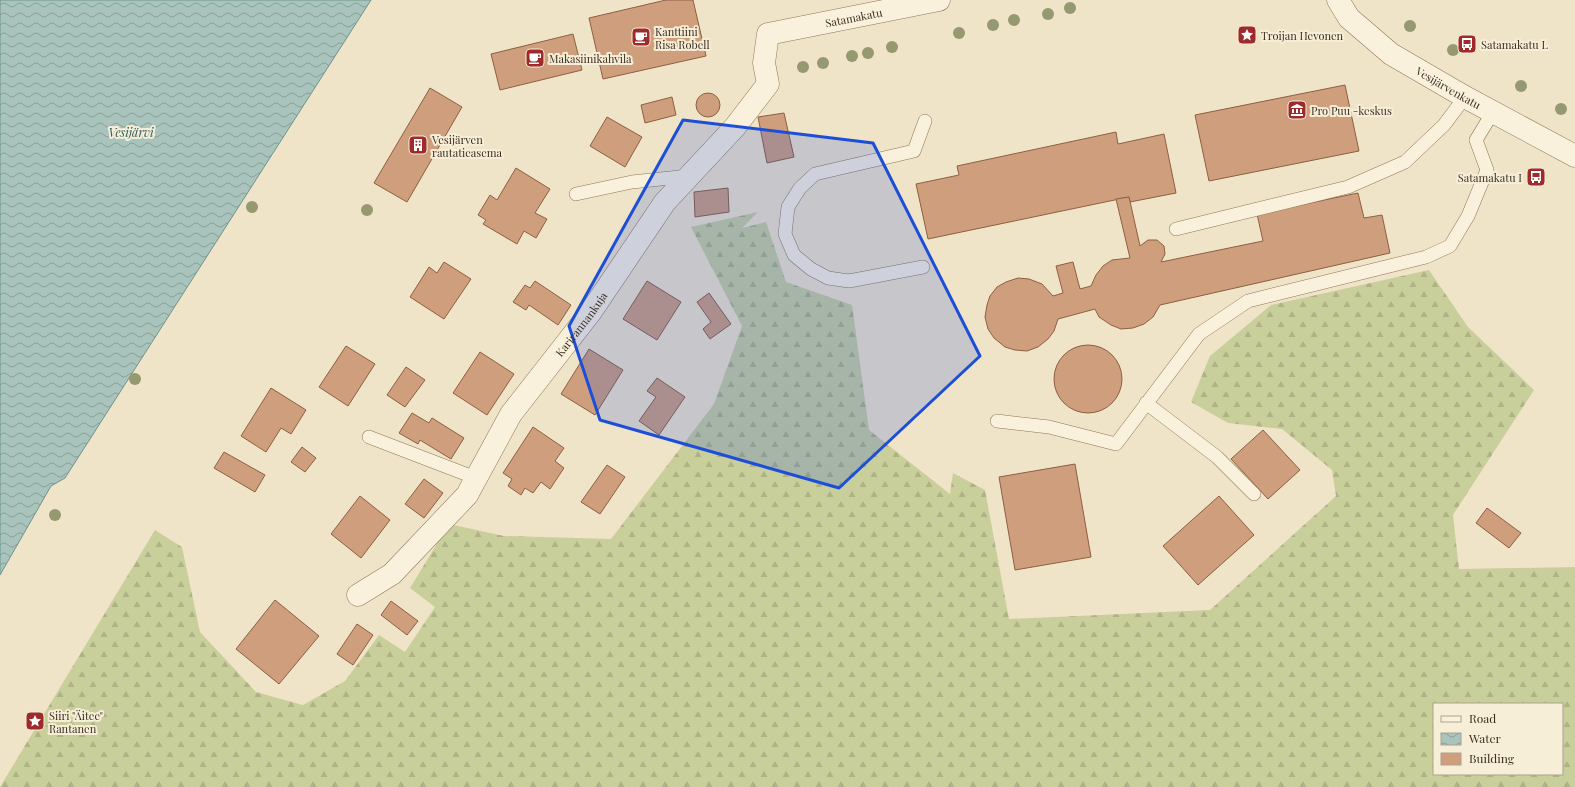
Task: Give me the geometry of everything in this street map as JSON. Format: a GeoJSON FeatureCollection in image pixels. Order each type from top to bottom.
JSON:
{"type":"FeatureCollection","features":[{"type":"Feature","properties":{"kind":"street","name":"Satamakatu"},"geometry":{"type":"LineString","coordinates":[[768,34],[939,0]]}},
{"type":"Feature","properties":{"kind":"street","name":"Vesijärvenkatu"},"geometry":{"type":"LineString","coordinates":[[1338,0],[1349,18],[1391,54],[1465,97],[1575,156]]}},
{"type":"Feature","properties":{"kind":"street","name":"Karirannankuja"},"geometry":{"type":"LineString","coordinates":[[358,595],[392,574],[467,495],[511,414],[590,313],[665,202],[735,126],[768,84],[764,64],[768,34]]}},
{"type":"Feature","properties":{"kind":"lane"},"geometry":{"type":"LineString","coordinates":[[1176,229],[1348,187],[1405,162],[1444,125],[1465,97]]}},
{"type":"Feature","properties":{"kind":"lane"},"geometry":{"type":"LineString","coordinates":[[997,421],[1049,427],[1116,444],[1199,334],[1248,301],[1426,257],[1450,246],[1468,216],[1487,170],[1476,140],[1493,112]]}},
{"type":"Feature","properties":{"kind":"lane"},"geometry":{"type":"LineString","coordinates":[[923,267],[849,281],[828,278],[811,269],[794,255],[785,234],[788,207],[800,188],[815,174],[914,150],[925,121]]}},
{"type":"Feature","properties":{"kind":"lane"},"geometry":{"type":"LineString","coordinates":[[576,194],[632,182],[689,176]]}},
{"type":"Feature","properties":{"kind":"lane"},"geometry":{"type":"LineString","coordinates":[[1146,404],[1217,457],[1254,494]]}},
{"type":"Feature","properties":{"kind":"lane"},"geometry":{"type":"LineString","coordinates":[[369,437],[476,478]]}},
{"type":"Feature","properties":{"kind":"highlighted area"},"geometry":{"type":"Polygon","coordinates":[[[683,120],[873,143],[980,356],[839,488],[600,420],[569,326],[683,120]]]}},
{"type":"Feature","properties":{"kind":"green space"},"geometry":{"type":"Polygon","coordinates":[[[758,212],[742,228],[766,222],[786,282],[852,305],[869,430],[950,494],[953,473],[985,490],[1009,619],[1210,610],[1336,496],[1332,470],[1282,429],[1228,423],[1191,402],[1210,356],[1271,305],[1429,270],[1468,327],[1534,390],[1453,515],[1459,569],[1575,567],[1575,787],[0,787],[155,530],[182,547],[200,632],[256,692],[303,705],[345,681],[379,635],[405,652],[435,607],[410,588],[449,524],[504,536],[611,539],[714,404],[742,326],[691,227],[758,212]]]}},
{"type":"Feature","properties":{"kind":"water","name":"Vesijärvi"},"geometry":{"type":"Polygon","coordinates":[[[0,0],[371,0],[65,478],[51,486],[0,575],[0,0]]]}},
{"type":"Feature","properties":{"kind":"building"},"geometry":{"type":"Polygon","coordinates":[[[666,0],[693,0],[706,56],[603,79],[589,18],[666,0]]]}},
{"type":"Feature","properties":{"kind":"building"},"geometry":{"type":"Polygon","coordinates":[[[573,34],[582,70],[500,90],[491,54],[573,34]]]}},
{"type":"Feature","properties":{"kind":"building"},"geometry":{"type":"Polygon","coordinates":[[[1345,85],[1359,151],[1209,181],[1195,115],[1345,85]]]}},
{"type":"Feature","properties":{"kind":"building","name":"Vesijärven rautatieasema"},"geometry":{"type":"Polygon","coordinates":[[[430,88],[462,107],[407,202],[374,183],[430,88]]]}},
{"type":"Feature","properties":{"kind":"building"},"geometry":{"type":"Polygon","coordinates":[[[708,93],[716,97],[720,105],[716,113],[708,117],[700,113],[696,105],[700,97],[708,93]]]}},
{"type":"Feature","properties":{"kind":"building"},"geometry":{"type":"Polygon","coordinates":[[[672,97],[676,115],[645,123],[641,105],[672,97]]]}},
{"type":"Feature","properties":{"kind":"building"},"geometry":{"type":"Polygon","coordinates":[[[784,113],[794,157],[767,163],[758,117],[784,113]]]}},
{"type":"Feature","properties":{"kind":"building"},"geometry":{"type":"Polygon","coordinates":[[[607,117],[642,137],[625,167],[590,146],[607,117]]]}},
{"type":"Feature","properties":{"kind":"building"},"geometry":{"type":"Polygon","coordinates":[[[1116,132],[1118,144],[1164,134],[1176,193],[1130,202],[1129,197],[928,239],[916,184],[959,175],[957,166],[1116,132]]]}},
{"type":"Feature","properties":{"kind":"building"},"geometry":{"type":"Polygon","coordinates":[[[516,168],[550,189],[535,213],[547,219],[536,238],[524,231],[517,244],[483,224],[486,220],[478,215],[490,195],[497,200],[516,168]]]}},
{"type":"Feature","properties":{"kind":"building"},"geometry":{"type":"Polygon","coordinates":[[[728,188],[729,212],[695,217],[694,192],[728,188]]]}},
{"type":"Feature","properties":{"kind":"building"},"geometry":{"type":"Polygon","coordinates":[[[1358,193],[1364,218],[1382,215],[1390,253],[1160,305],[1153,317],[1144,324],[1133,328],[1121,329],[1111,325],[1099,317],[1095,309],[1058,319],[1054,331],[1048,339],[1038,347],[1027,351],[1005,347],[994,338],[988,329],[985,317],[990,296],[997,287],[1006,282],[1018,278],[1029,279],[1042,284],[1053,296],[1063,293],[1056,266],[1073,262],[1080,289],[1091,286],[1096,275],[1103,266],[1112,260],[1130,258],[1116,199],[1129,197],[1140,246],[1148,240],[1157,240],[1164,246],[1165,254],[1161,262],[1263,241],[1257,214],[1358,193]]]}},
{"type":"Feature","properties":{"kind":"building"},"geometry":{"type":"Polygon","coordinates":[[[444,262],[471,279],[444,319],[410,297],[429,267],[437,273],[444,262]]]}},
{"type":"Feature","properties":{"kind":"building"},"geometry":{"type":"Polygon","coordinates":[[[535,281],[571,305],[558,325],[529,305],[526,310],[513,302],[525,285],[530,288],[535,281]]]}},
{"type":"Feature","properties":{"kind":"building"},"geometry":{"type":"Polygon","coordinates":[[[647,281],[681,302],[657,340],[623,319],[647,281]]]}},
{"type":"Feature","properties":{"kind":"building"},"geometry":{"type":"Polygon","coordinates":[[[709,293],[731,324],[710,339],[703,329],[711,322],[697,302],[709,293]]]}},
{"type":"Feature","properties":{"kind":"building"},"geometry":{"type":"Polygon","coordinates":[[[1088,345],[1101,347],[1112,355],[1120,366],[1122,379],[1120,392],[1112,403],[1101,411],[1088,413],[1075,411],[1064,403],[1056,392],[1054,379],[1056,366],[1064,355],[1075,347],[1088,345]]]}},
{"type":"Feature","properties":{"kind":"building"},"geometry":{"type":"Polygon","coordinates":[[[346,346],[375,364],[348,406],[319,387],[346,346]]]}},
{"type":"Feature","properties":{"kind":"building"},"geometry":{"type":"Polygon","coordinates":[[[589,349],[623,370],[595,415],[561,394],[589,349]]]}},
{"type":"Feature","properties":{"kind":"building"},"geometry":{"type":"Polygon","coordinates":[[[480,352],[514,374],[487,415],[453,393],[480,352]]]}},
{"type":"Feature","properties":{"kind":"building"},"geometry":{"type":"Polygon","coordinates":[[[406,367],[425,380],[405,407],[387,395],[406,367]]]}},
{"type":"Feature","properties":{"kind":"building"},"geometry":{"type":"Polygon","coordinates":[[[657,378],[685,397],[659,435],[639,421],[656,397],[647,391],[657,378]]]}},
{"type":"Feature","properties":{"kind":"building"},"geometry":{"type":"Polygon","coordinates":[[[271,388],[306,410],[291,434],[281,428],[266,452],[241,436],[271,388]]]}},
{"type":"Feature","properties":{"kind":"building"},"geometry":{"type":"Polygon","coordinates":[[[412,413],[429,423],[432,418],[464,438],[451,459],[420,440],[418,444],[399,433],[412,413]]]}},
{"type":"Feature","properties":{"kind":"building"},"geometry":{"type":"Polygon","coordinates":[[[533,427],[564,448],[555,461],[564,468],[550,489],[541,482],[533,493],[525,488],[521,495],[508,486],[512,479],[503,473],[533,427]]]}},
{"type":"Feature","properties":{"kind":"building"},"geometry":{"type":"Polygon","coordinates":[[[1263,430],[1300,470],[1268,499],[1231,459],[1263,430]]]}},
{"type":"Feature","properties":{"kind":"building"},"geometry":{"type":"Polygon","coordinates":[[[302,447],[316,458],[305,472],[291,462],[302,447]]]}},
{"type":"Feature","properties":{"kind":"building"},"geometry":{"type":"Polygon","coordinates":[[[224,452],[265,475],[255,492],[214,468],[224,452]]]}},
{"type":"Feature","properties":{"kind":"building"},"geometry":{"type":"Polygon","coordinates":[[[1075,464],[1091,557],[1015,570],[999,477],[1075,464]]]}},
{"type":"Feature","properties":{"kind":"building"},"geometry":{"type":"Polygon","coordinates":[[[607,465],[625,477],[600,514],[581,502],[607,465]]]}},
{"type":"Feature","properties":{"kind":"building"},"geometry":{"type":"Polygon","coordinates":[[[424,479],[443,493],[424,518],[405,504],[424,479]]]}},
{"type":"Feature","properties":{"kind":"building"},"geometry":{"type":"Polygon","coordinates":[[[360,496],[390,520],[361,558],[331,534],[360,496]]]}},
{"type":"Feature","properties":{"kind":"building"},"geometry":{"type":"Polygon","coordinates":[[[1219,496],[1254,535],[1198,585],[1163,546],[1219,496]]]}},
{"type":"Feature","properties":{"kind":"building"},"geometry":{"type":"Polygon","coordinates":[[[1487,508],[1521,533],[1509,548],[1476,523],[1487,508]]]}},
{"type":"Feature","properties":{"kind":"building"},"geometry":{"type":"Polygon","coordinates":[[[275,600],[319,636],[279,684],[236,649],[275,600]]]}},
{"type":"Feature","properties":{"kind":"building"},"geometry":{"type":"Polygon","coordinates":[[[391,601],[418,621],[407,635],[381,615],[391,601]]]}},
{"type":"Feature","properties":{"kind":"building"},"geometry":{"type":"Polygon","coordinates":[[[357,624],[373,635],[353,665],[337,654],[357,624]]]}},
{"type":"Feature","properties":{"kind":"place","name":"Troijan Hevonen"},"geometry":{"type":"Point","coordinates":[1247,35]}},
{"type":"Feature","properties":{"kind":"place","name":"Kanttiini Risa Robell"},"geometry":{"type":"Point","coordinates":[641,37]}},
{"type":"Feature","properties":{"kind":"place","name":"Satamakatu L"},"geometry":{"type":"Point","coordinates":[1467,44]}},
{"type":"Feature","properties":{"kind":"place","name":"Makasiinikahvila"},"geometry":{"type":"Point","coordinates":[535,58]}},
{"type":"Feature","properties":{"kind":"place","name":"Pro Puu -keskus"},"geometry":{"type":"Point","coordinates":[1297,110]}},
{"type":"Feature","properties":{"kind":"place","name":"Vesijärven rautatieasema"},"geometry":{"type":"Point","coordinates":[418,145]}},
{"type":"Feature","properties":{"kind":"place","name":"Satamakatu I"},"geometry":{"type":"Point","coordinates":[1536,177]}},
{"type":"Feature","properties":{"kind":"place","name":"Siiri \"Äitee\" Rantanen"},"geometry":{"type":"Point","coordinates":[35,721]}}]}
